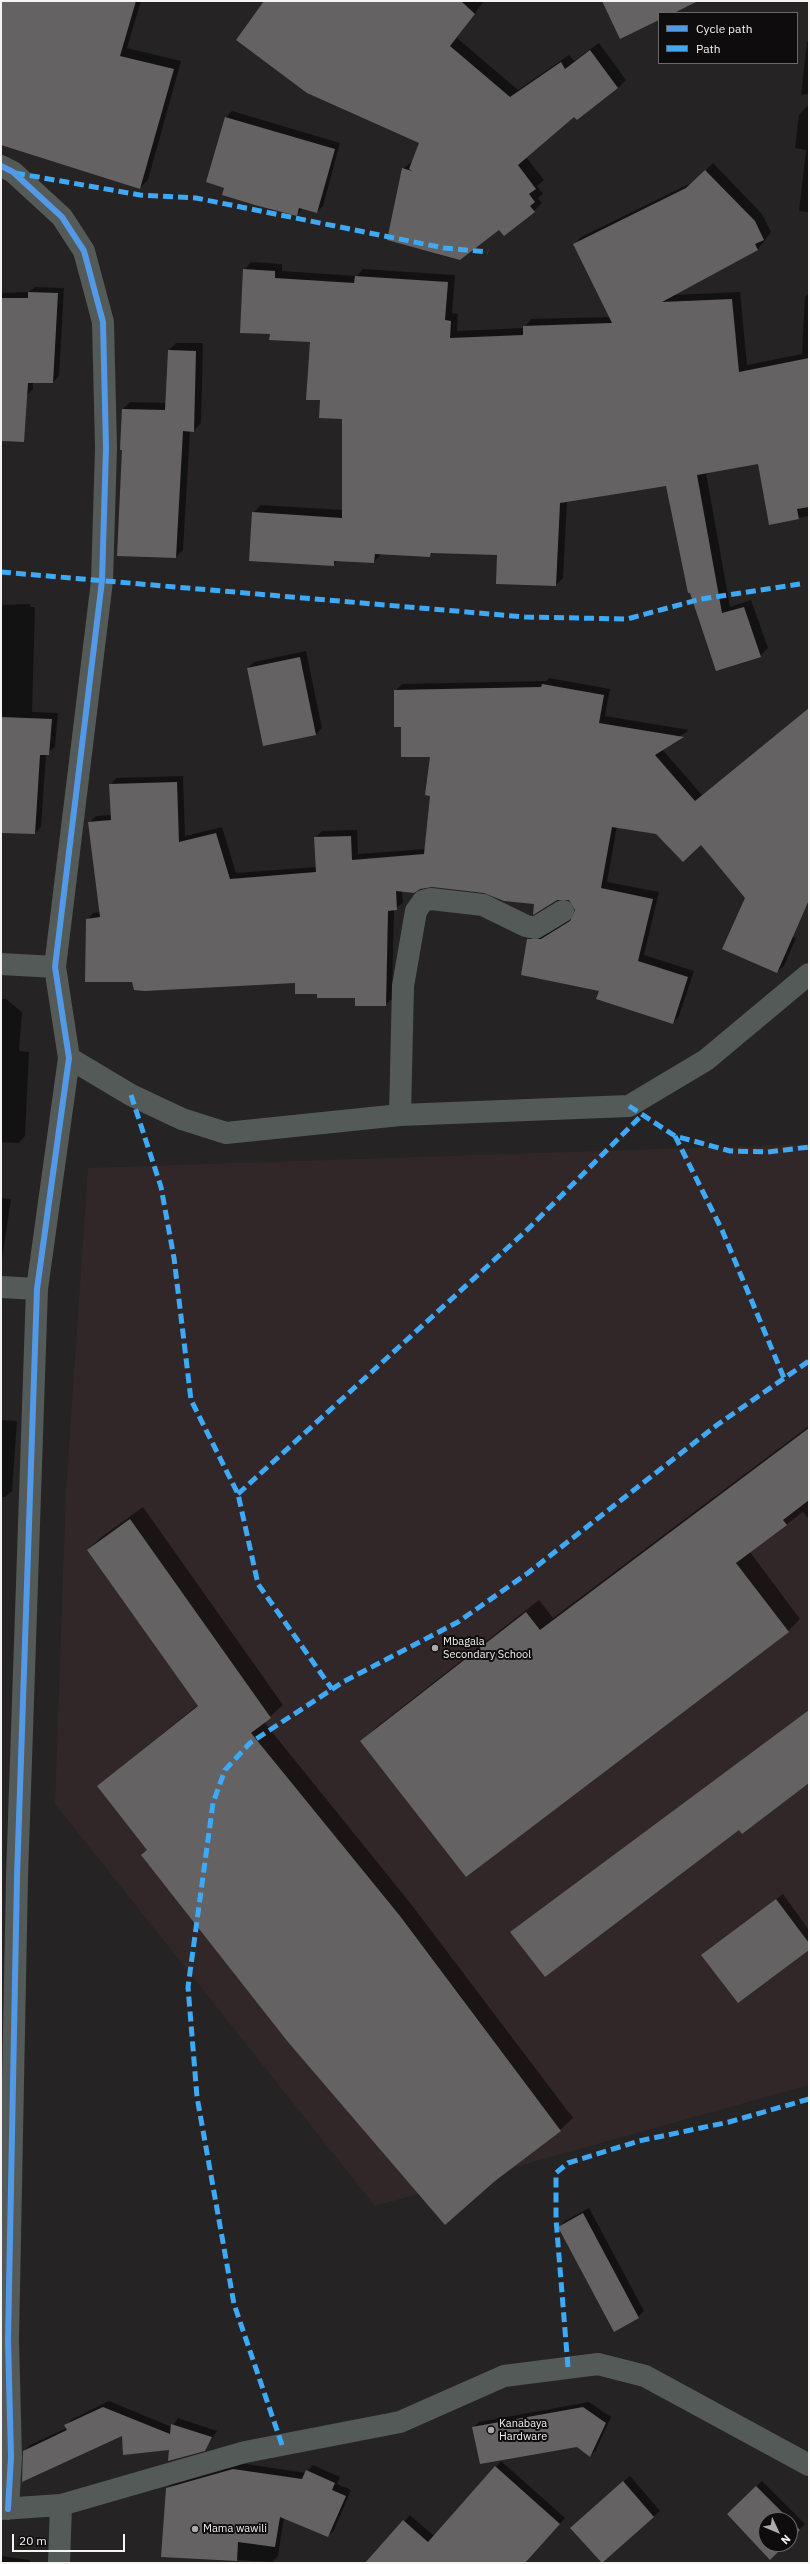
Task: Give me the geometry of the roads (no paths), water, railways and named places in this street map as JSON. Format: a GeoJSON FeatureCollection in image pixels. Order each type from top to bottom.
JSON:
{"type":"FeatureCollection","features":[{"type":"Feature","properties":{"kind":"street"},"geometry":{"type":"LineString","coordinates":[[1,166],[13,172],[62,217],[84,252],[103,322],[106,448],[102,580],[55,967],[69,1058],[37,1289],[9,1877],[8,2340],[12,2457],[4,2509],[61,2505],[245,2452],[400,2422],[504,2376],[598,2364],[645,2376],[809,2464]]}},
{"type":"Feature","properties":{"kind":"street"},"geometry":{"type":"LineString","coordinates":[[400,1115],[403,986],[416,911],[423,901],[431,899],[483,905],[526,926],[535,928],[563,911]]}},
{"type":"Feature","properties":{"kind":"street"},"geometry":{"type":"LineString","coordinates":[[1,964],[55,967]]}},
{"type":"Feature","properties":{"kind":"street"},"geometry":{"type":"LineString","coordinates":[[69,1058],[143,1101],[182,1119],[226,1133],[400,1115],[629,1106],[706,1060],[809,974]]}},
{"type":"Feature","properties":{"kind":"street"},"geometry":{"type":"LineString","coordinates":[[1,1287],[37,1289]]}},
{"type":"Feature","properties":{"kind":"street"},"geometry":{"type":"LineString","coordinates":[[59,2563],[61,2505]]}},
{"type":"Feature","properties":{"kind":"place","name":"Mbagala Secondary School"},"geometry":{"type":"Point","coordinates":[435,1648]}},
{"type":"Feature","properties":{"kind":"place","name":"Kanabaya Hardware"},"geometry":{"type":"Point","coordinates":[491,2430]}},
{"type":"Feature","properties":{"kind":"place","name":"Mama wawili"},"geometry":{"type":"Point","coordinates":[195,2529]}}]}
